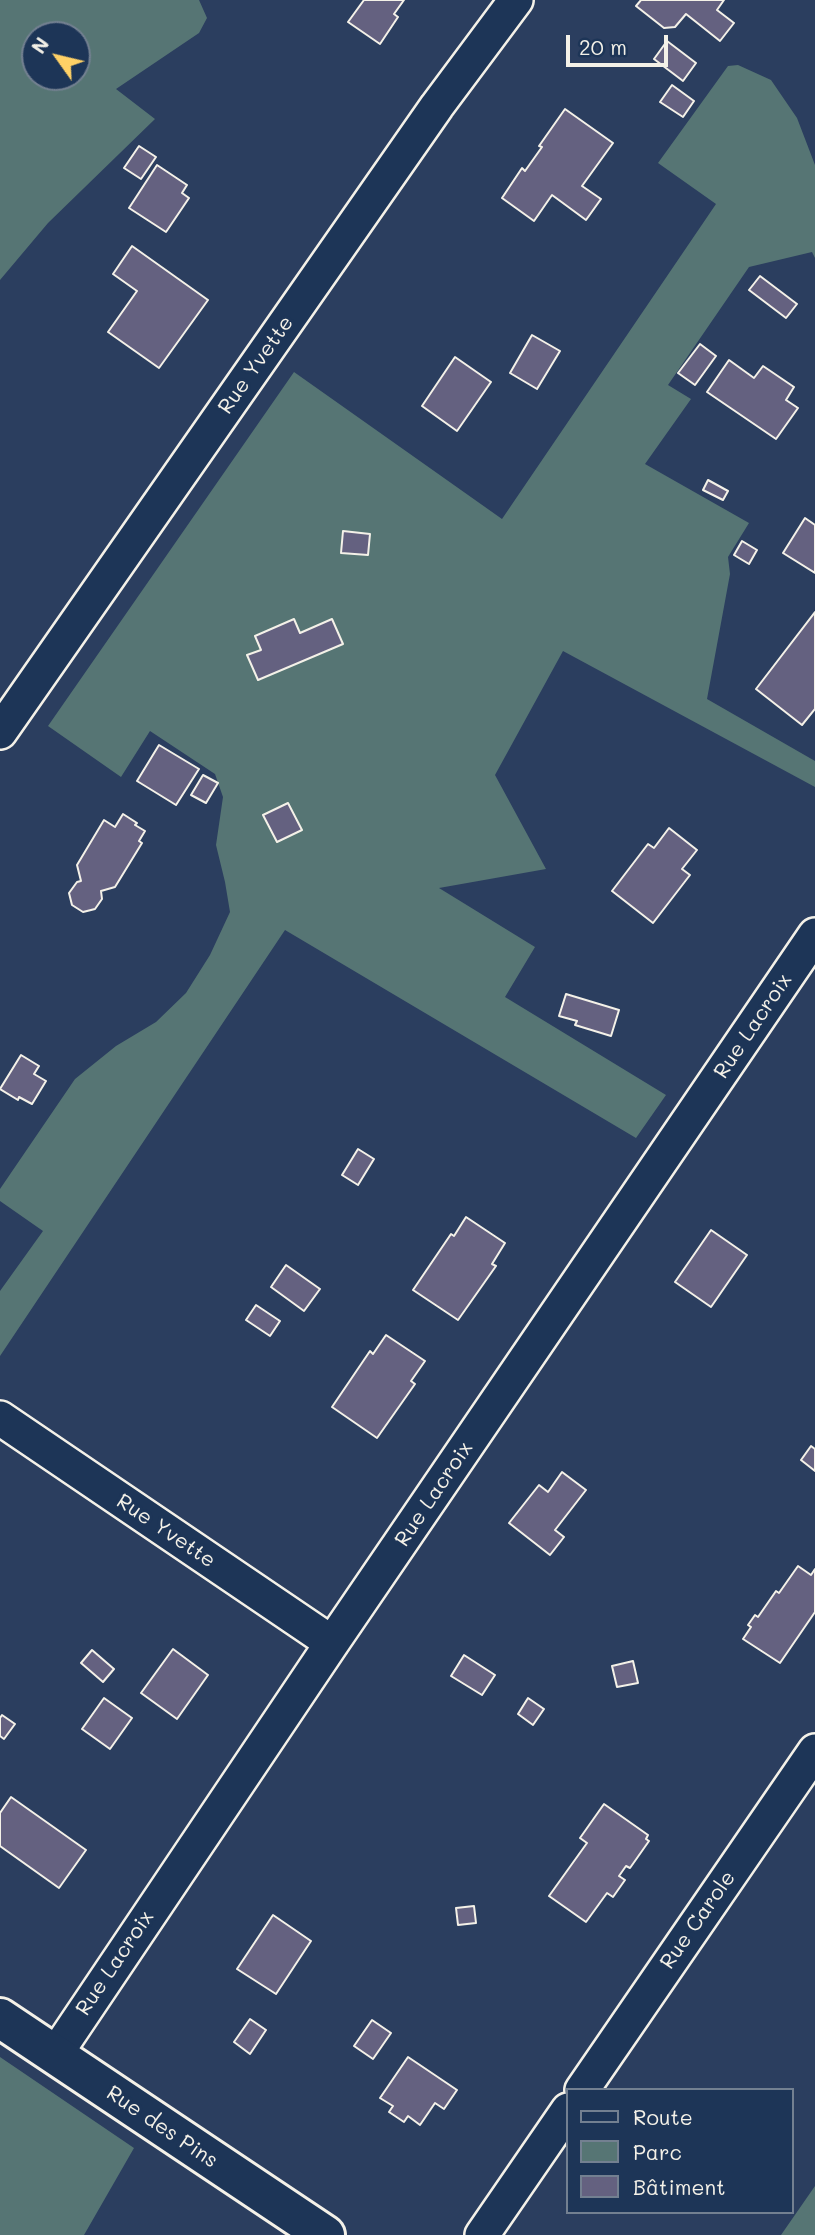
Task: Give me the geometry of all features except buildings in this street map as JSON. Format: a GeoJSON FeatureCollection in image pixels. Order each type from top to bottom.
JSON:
{"type":"FeatureCollection","features":[{"type":"Feature","properties":{"kind":"street","name":"Rue Yvette"},"geometry":{"type":"LineString","coordinates":[[0,732],[429,118],[516,0]]}},
{"type":"Feature","properties":{"kind":"street","name":"Rue Lacroix"},"geometry":{"type":"LineString","coordinates":[[55,2054],[815,935]]}},
{"type":"Feature","properties":{"kind":"street","name":"Rue Yvette"},"geometry":{"type":"LineString","coordinates":[[0,1418],[332,1643]]}},
{"type":"Feature","properties":{"kind":"street","name":"Rue Carole"},"geometry":{"type":"LineString","coordinates":[[583,2088],[815,1751]]}},
{"type":"Feature","properties":{"kind":"street","name":"Rue des Pins"},"geometry":{"type":"LineString","coordinates":[[0,2018],[325,2235]]}},
{"type":"Feature","properties":{"kind":"street"},"geometry":{"type":"LineString","coordinates":[[482,2235],[566,2113]]}},
{"type":"Feature","properties":{"kind":"green space"},"geometry":{"type":"Polygon","coordinates":[[[0,0],[199,0],[207,18],[199,33],[116,89],[155,119],[48,223],[0,280],[0,0]]]}},
{"type":"Feature","properties":{"kind":"green space"},"geometry":{"type":"Polygon","coordinates":[[[738,65],[771,80],[797,118],[815,165],[815,258],[812,252],[749,267],[668,385],[691,399],[645,464],[749,523],[728,557],[730,574],[707,699],[815,761],[815,787],[563,651],[495,775],[546,869],[439,888],[535,947],[505,997],[666,1095],[636,1138],[285,930],[0,1356],[0,1291],[43,1231],[0,1201],[0,1189],[75,1079],[116,1046],[156,1022],[186,993],[210,955],[230,912],[216,845],[223,797],[215,774],[150,731],[121,777],[48,726],[294,372],[502,519],[716,204],[658,163],[728,66],[738,65]]]}},
{"type":"Feature","properties":{"kind":"green space"},"geometry":{"type":"Polygon","coordinates":[[[0,2057],[134,2148],[84,2235],[0,2235],[0,2057]]]}},
{"type":"Feature","properties":{"kind":"green space"},"geometry":{"type":"Polygon","coordinates":[[[815,2186],[815,2235],[781,2235],[815,2186]]]}}]}
